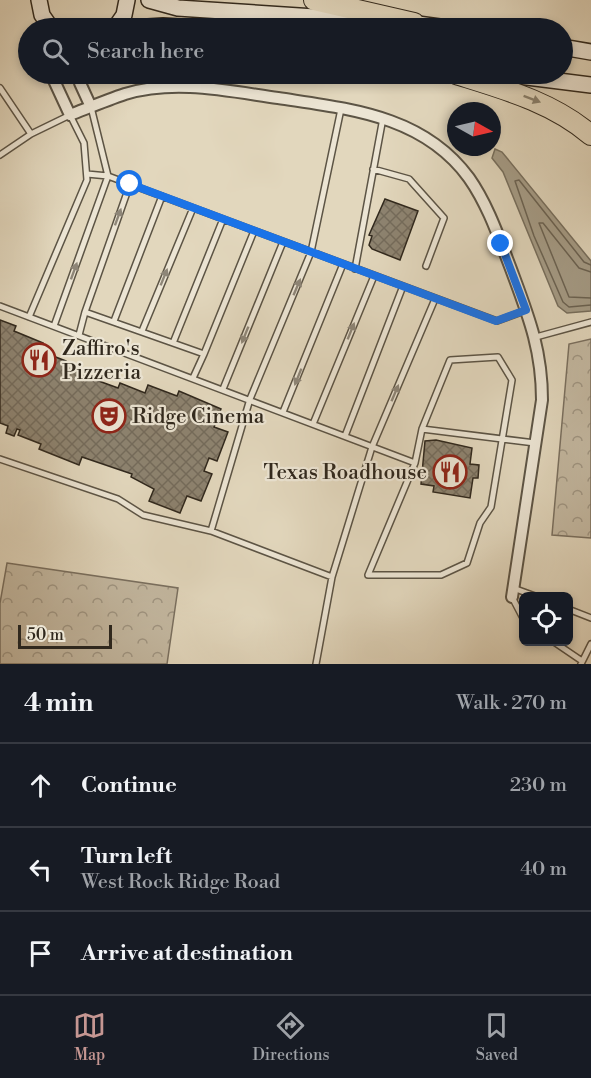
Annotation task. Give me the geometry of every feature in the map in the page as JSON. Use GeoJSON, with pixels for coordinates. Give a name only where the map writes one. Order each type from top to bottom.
{"type":"FeatureCollection","features":[{"type":"Feature","properties":{"kind":"highway"},"geometry":{"type":"LineString","coordinates":[[314,0],[392,18]]}},
{"type":"Feature","properties":{"kind":"highway"},"geometry":{"type":"LineString","coordinates":[[487,84],[537,100],[577,123],[591,135]]}},
{"type":"Feature","properties":{"kind":"main road"},"geometry":{"type":"LineString","coordinates":[[24,0],[43,16]]}},
{"type":"Feature","properties":{"kind":"main road"},"geometry":{"type":"LineString","coordinates":[[122,18],[127,0]]}},
{"type":"Feature","properties":{"kind":"main road"},"geometry":{"type":"LineString","coordinates":[[149,0],[178,8],[335,18]]}},
{"type":"Feature","properties":{"kind":"main road"},"geometry":{"type":"LineString","coordinates":[[573,49],[591,52]]}},
{"type":"Feature","properties":{"kind":"main road"},"geometry":{"type":"LineString","coordinates":[[573,83],[591,85]]}},
{"type":"Feature","properties":{"kind":"street"},"geometry":{"type":"LineString","coordinates":[[56,84],[70,115],[126,94],[175,87],[206,88],[341,108],[383,117],[419,133],[439,147],[469,178],[488,214],[526,310],[536,337],[542,367],[542,391],[512,593]]}},
{"type":"Feature","properties":{"kind":"street"},"geometry":{"type":"LineString","coordinates":[[80,84],[91,107]]}},
{"type":"Feature","properties":{"kind":"lane"},"geometry":{"type":"LineString","coordinates":[[0,88],[31,134]]}},
{"type":"Feature","properties":{"kind":"lane"},"geometry":{"type":"LineString","coordinates":[[54,326],[108,176],[91,107]]}},
{"type":"Feature","properties":{"kind":"lane"},"geometry":{"type":"LineString","coordinates":[[211,531],[250,399],[312,252],[341,108]]}},
{"type":"Feature","properties":{"kind":"lane"},"geometry":{"type":"LineString","coordinates":[[0,155],[31,134],[70,115],[84,143],[87,180],[29,317]]}},
{"type":"Feature","properties":{"kind":"lane"},"geometry":{"type":"LineString","coordinates":[[355,268],[383,117]]}},
{"type":"Feature","properties":{"kind":"lane"},"geometry":{"type":"LineString","coordinates":[[373,169],[410,179],[444,218],[426,266]]}},
{"type":"Feature","properties":{"kind":"lane"},"geometry":{"type":"LineString","coordinates":[[87,174],[108,176],[496,321],[526,310]]}},
{"type":"Feature","properties":{"kind":"lane"},"geometry":{"type":"LineString","coordinates":[[79,335],[130,184]]}},
{"type":"Feature","properties":{"kind":"lane"},"geometry":{"type":"LineString","coordinates":[[114,321],[162,196]]}},
{"type":"Feature","properties":{"kind":"lane"},"geometry":{"type":"LineString","coordinates":[[142,331],[193,208]]}},
{"type":"Feature","properties":{"kind":"lane"},"geometry":{"type":"LineString","coordinates":[[173,343],[223,219]]}},
{"type":"Feature","properties":{"kind":"lane"},"geometry":{"type":"LineString","coordinates":[[193,378],[254,231]]}},
{"type":"Feature","properties":{"kind":"lane"},"geometry":{"type":"LineString","coordinates":[[222,389],[283,242]]}},
{"type":"Feature","properties":{"kind":"lane"},"geometry":{"type":"LineString","coordinates":[[283,412],[343,264]]}},
{"type":"Feature","properties":{"kind":"lane"},"geometry":{"type":"LineString","coordinates":[[314,424],[374,276]]}},
{"type":"Feature","properties":{"kind":"lane"},"geometry":{"type":"LineString","coordinates":[[345,436],[403,286]]}},
{"type":"Feature","properties":{"kind":"lane"},"geometry":{"type":"LineString","coordinates":[[316,664],[332,577],[372,447],[435,299]]}},
{"type":"Feature","properties":{"kind":"lane"},"geometry":{"type":"LineString","coordinates":[[0,306],[415,463]]}},
{"type":"Feature","properties":{"kind":"lane"},"geometry":{"type":"LineString","coordinates":[[85,312],[204,354]]}},
{"type":"Feature","properties":{"kind":"lane"},"geometry":{"type":"LineString","coordinates":[[536,337],[591,322]]}},
{"type":"Feature","properties":{"kind":"lane"},"geometry":{"type":"LineString","coordinates":[[498,357],[512,380],[491,507],[480,523],[467,563],[441,575],[368,575],[415,463],[422,429],[450,360],[498,357]]}},
{"type":"Feature","properties":{"kind":"lane"},"geometry":{"type":"LineString","coordinates":[[422,429],[535,443]]}},
{"type":"Feature","properties":{"kind":"lane"},"geometry":{"type":"LineString","coordinates":[[0,459],[118,499],[143,515],[211,531],[332,577]]}},
{"type":"Feature","properties":{"kind":"lane"},"geometry":{"type":"LineString","coordinates":[[512,593],[519,594]]}},
{"type":"Feature","properties":{"kind":"lane"},"geometry":{"type":"LineString","coordinates":[[512,593],[519,609]]}},
{"type":"Feature","properties":{"kind":"lane"},"geometry":{"type":"LineString","coordinates":[[573,611],[591,618]]}},
{"type":"Feature","properties":{"kind":"lane"},"geometry":{"type":"LineString","coordinates":[[560,646],[582,662],[591,644]]}},
{"type":"Feature","properties":{"kind":"green space"},"geometry":{"type":"Polygon","coordinates":[[[591,339],[591,538],[552,535],[569,344],[591,339]]]}},
{"type":"Feature","properties":{"kind":"green space"},"geometry":{"type":"Polygon","coordinates":[[[7,563],[178,588],[167,664],[0,664],[0,603],[7,563]]]}},
{"type":"Feature","properties":{"kind":"water"},"geometry":{"type":"Polygon","coordinates":[[[502,152],[591,261],[591,311],[567,313],[558,306],[503,172],[493,156],[501,156],[502,152]]]}},
{"type":"Feature","properties":{"kind":"building"},"geometry":{"type":"Polygon","coordinates":[[[385,199],[418,211],[400,260],[372,249],[369,245],[372,236],[369,235],[385,199]]]}},
{"type":"Feature","properties":{"kind":"building","name":"Ridge Cinema"},"geometry":{"type":"Polygon","coordinates":[[[0,320],[16,326],[14,331],[43,343],[40,351],[66,361],[64,366],[83,374],[85,369],[99,374],[96,380],[118,388],[120,383],[145,393],[148,385],[177,396],[179,391],[221,409],[214,427],[228,432],[217,461],[209,458],[204,471],[212,474],[201,501],[187,496],[180,513],[149,501],[154,489],[131,477],[132,474],[82,457],[79,465],[39,449],[41,444],[18,435],[20,430],[17,429],[14,436],[6,433],[8,426],[0,423],[0,320]]]}},
{"type":"Feature","properties":{"kind":"building","name":"Texas Roadhouse"},"geometry":{"type":"Polygon","coordinates":[[[436,440],[472,448],[470,464],[479,465],[478,478],[473,478],[470,498],[433,492],[434,486],[421,484],[425,441],[436,440]]]}},
{"type":"Feature","properties":{"kind":"place","name":"Zaffiro's Pizzeria"},"geometry":{"type":"Point","coordinates":[39,360]}},
{"type":"Feature","properties":{"kind":"place","name":"Ridge Cinema"},"geometry":{"type":"Point","coordinates":[109,416]}},
{"type":"Feature","properties":{"kind":"place","name":"Texas Roadhouse"},"geometry":{"type":"Point","coordinates":[450,472]}},
{"type":"Feature","properties":{"kind":"route"},"geometry":{"type":"LineString","coordinates":[[130,184],[496,321],[526,310],[501,244]]}}]}
